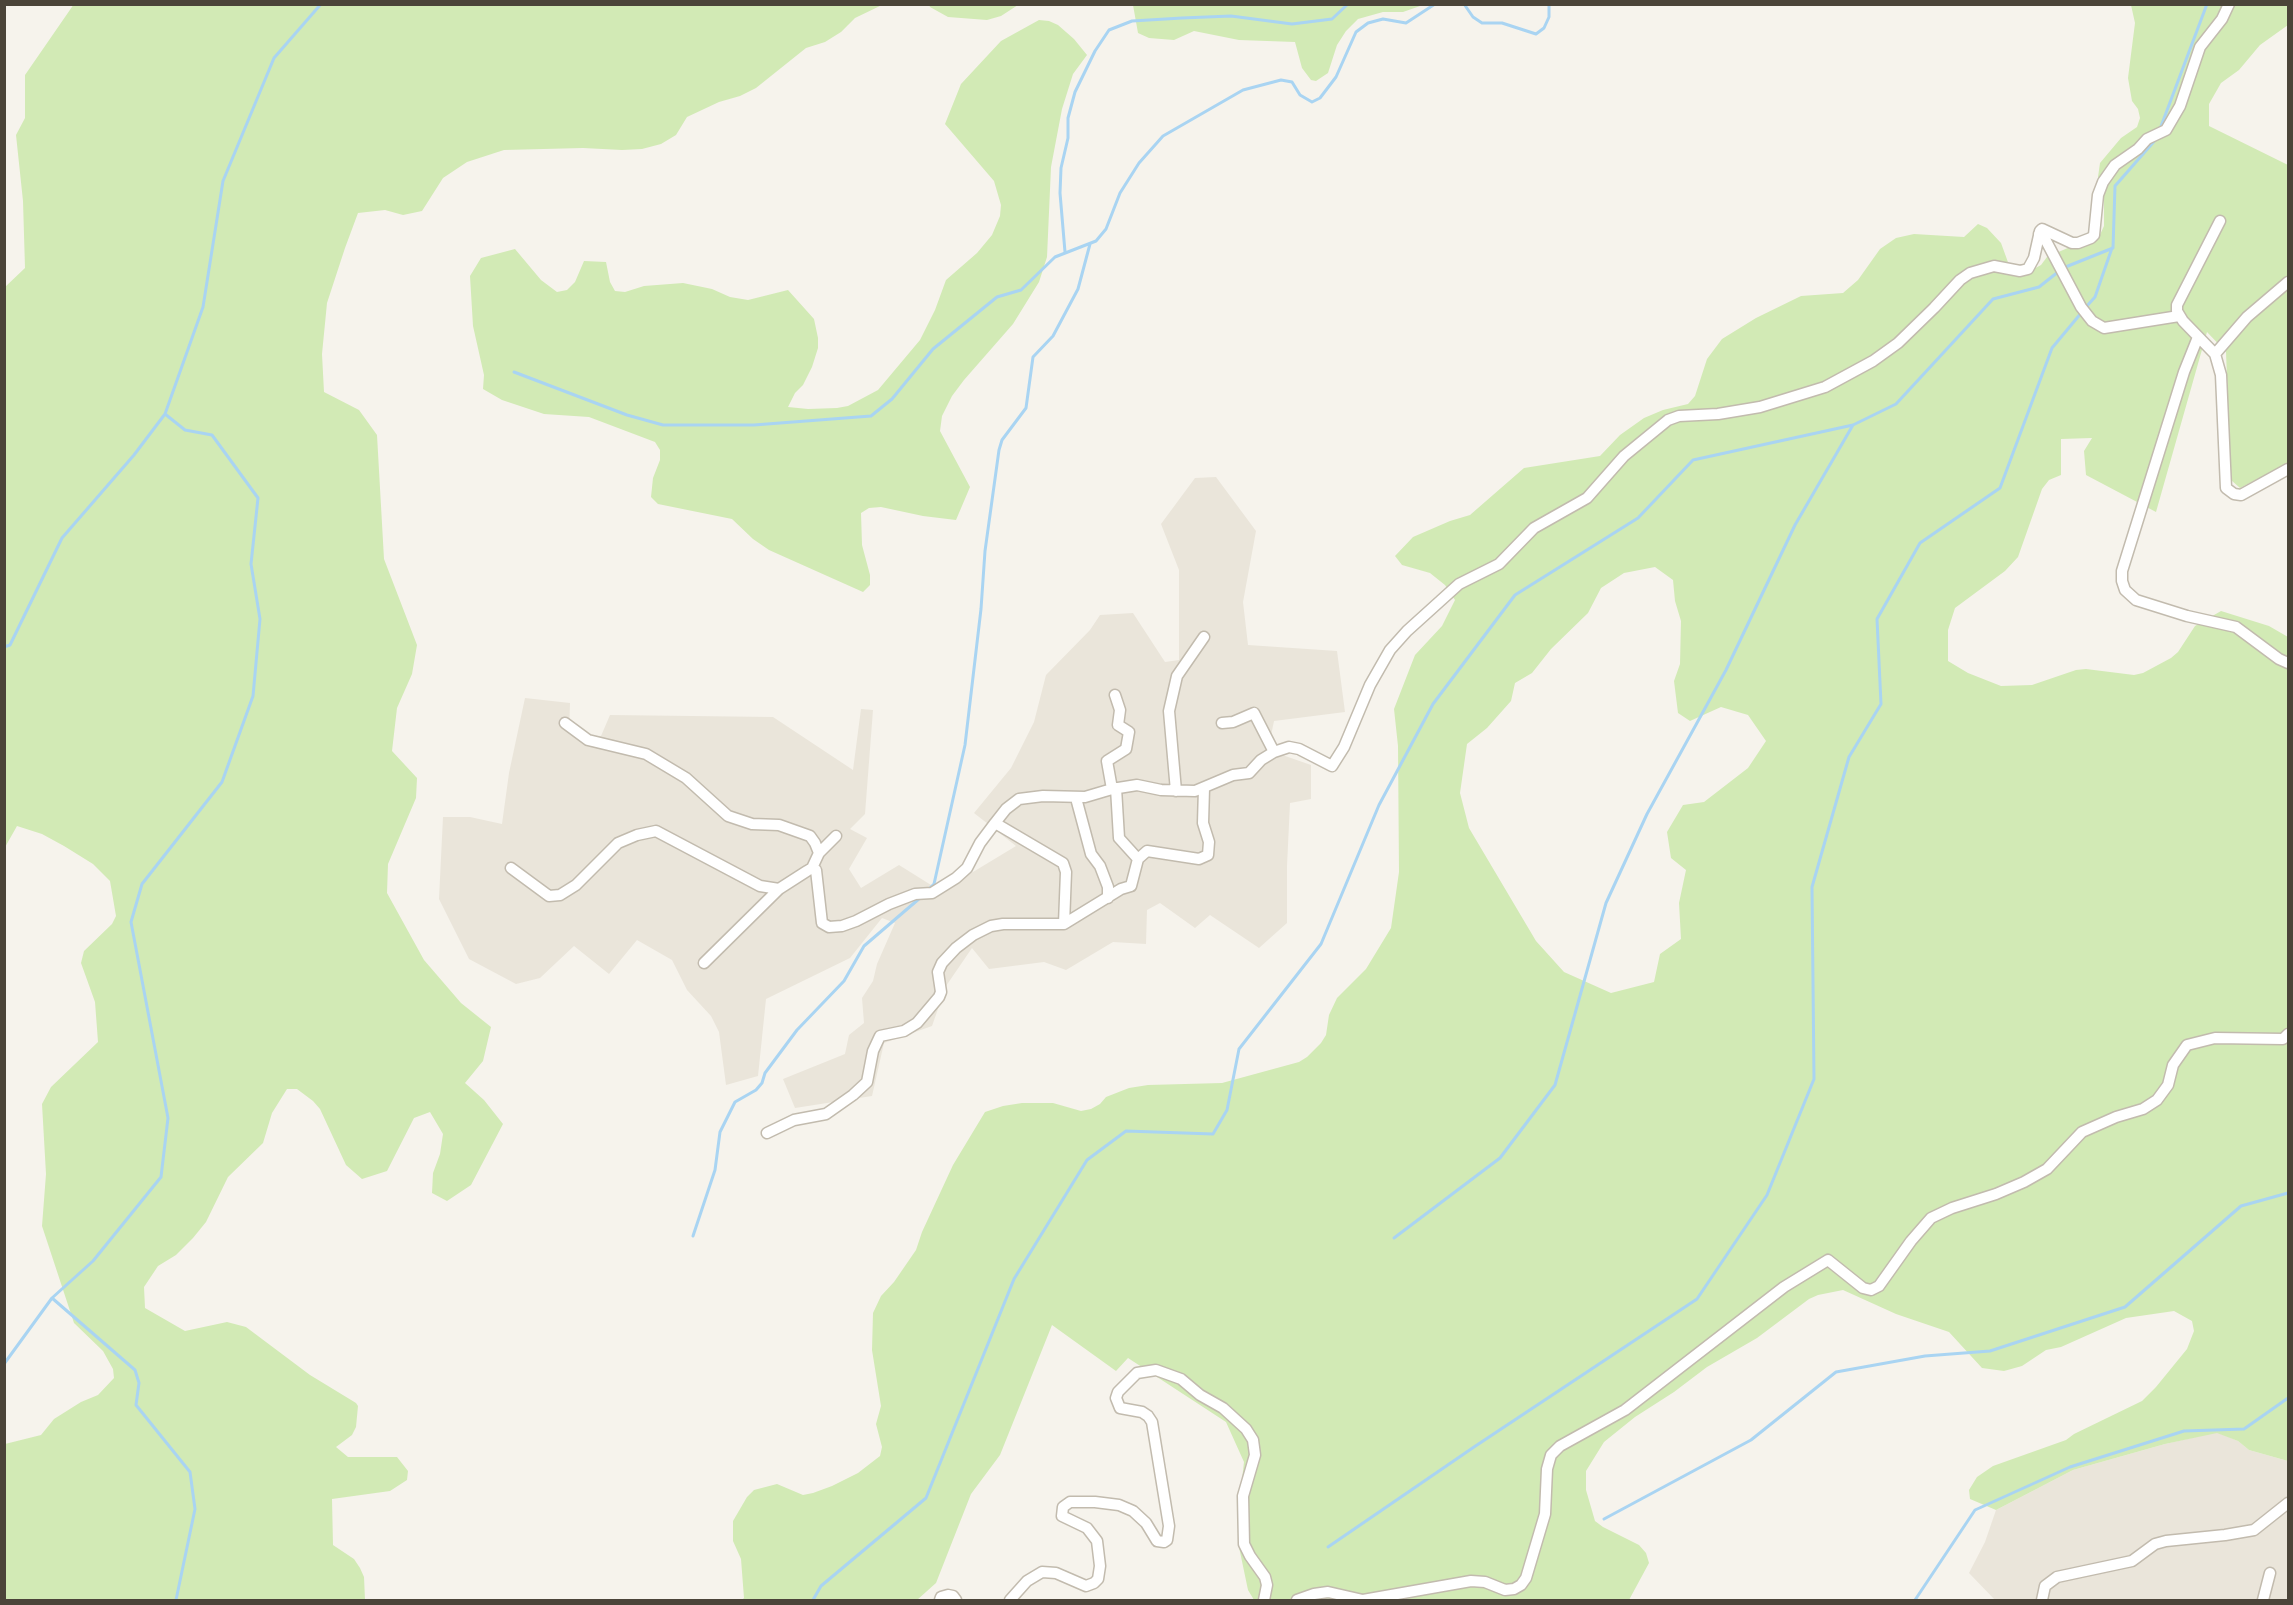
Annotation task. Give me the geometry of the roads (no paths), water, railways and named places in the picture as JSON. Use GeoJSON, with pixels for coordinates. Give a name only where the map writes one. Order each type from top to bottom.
{"type":"FeatureCollection","features":[{"type":"Feature","properties":{"kind":"street"},"geometry":{"type":"LineString","coordinates":[[812,868],[818,875],[822,923],[829,927],[856,921],[868,913],[915,894],[932,893],[956,878],[967,868],[980,843],[995,822],[1020,799],[1043,796],[1076,798],[1114,788],[1137,785],[1176,791],[1204,789],[1233,775],[1249,773],[1261,760],[1284,748],[1295,747],[1325,764],[1334,764],[1344,747],[1370,685],[1390,650],[1407,631],[1459,584],[1499,564],[1534,528],[1587,498],[1624,456],[1668,420],[1679,416],[1718,414],[1760,407],[1825,387],[1873,361],[1898,343],[1960,280],[1970,273],[1994,267],[2020,271],[2028,269],[2034,258],[2041,230],[2045,229],[2074,243],[2091,238],[2094,235],[2098,195],[2103,182],[2115,165],[2147,140],[2166,130],[2180,106],[2200,48],[2222,19],[2229,4]]}},
{"type":"Feature","properties":{"kind":"street"},"geometry":{"type":"LineString","coordinates":[[2220,221],[2177,305],[2179,316],[2215,354],[2221,375],[2226,488],[2234,494],[2241,495],[2289,469]]}},
{"type":"Feature","properties":{"kind":"street"},"geometry":{"type":"LineString","coordinates":[[2039,234],[2045,239],[2081,307],[2092,321],[2104,328],[2179,316]]}},
{"type":"Feature","properties":{"kind":"street"},"geometry":{"type":"LineString","coordinates":[[2215,354],[2247,317],[2289,282]]}},
{"type":"Feature","properties":{"kind":"street"},"geometry":{"type":"LineString","coordinates":[[2198,337],[2184,372],[2122,571],[2122,581],[2125,590],[2136,600],[2187,616],[2236,627],[2279,659],[2289,663]]}},
{"type":"Feature","properties":{"kind":"street"},"geometry":{"type":"LineString","coordinates":[[1176,791],[1169,711],[1177,676],[1204,637]]}},
{"type":"Feature","properties":{"kind":"street"},"geometry":{"type":"LineString","coordinates":[[1115,695],[1120,710],[1118,725],[1129,732],[1126,749],[1107,761],[1114,788],[1119,838],[1138,859]]}},
{"type":"Feature","properties":{"kind":"street"},"geometry":{"type":"LineString","coordinates":[[1222,723],[1233,722],[1254,713],[1274,752]]}},
{"type":"Feature","properties":{"kind":"street"},"geometry":{"type":"LineString","coordinates":[[565,723],[588,740],[646,754],[686,778],[728,816],[752,824],[779,825],[810,836],[816,843],[819,853]]}},
{"type":"Feature","properties":{"kind":"street"},"geometry":{"type":"LineString","coordinates":[[767,1133],[794,1120],[826,1114],[867,1082],[873,1051],[880,1036],[904,1031],[917,1023],[939,998],[941,992],[938,972],[942,963],[956,948],[973,936],[991,926],[1003,924],[1064,924],[1131,886],[1138,859],[1147,851],[1199,859],[1208,855],[1209,842],[1203,823],[1204,789]]}},
{"type":"Feature","properties":{"kind":"street"},"geometry":{"type":"LineString","coordinates":[[1076,798],[1091,854],[1100,866],[1108,887],[1108,898]]}},
{"type":"Feature","properties":{"kind":"street"},"geometry":{"type":"LineString","coordinates":[[995,822],[1063,863],[1066,872],[1064,924]]}},
{"type":"Feature","properties":{"kind":"street"},"geometry":{"type":"LineString","coordinates":[[511,868],[549,896],[560,895],[576,885],[618,843],[637,835],[656,831],[760,886],[779,889]]}},
{"type":"Feature","properties":{"kind":"street"},"geometry":{"type":"LineString","coordinates":[[704,963],[779,889],[812,868],[819,853],[836,836]]}},
{"type":"Feature","properties":{"kind":"street"},"geometry":{"type":"LineString","coordinates":[[1297,1600],[1328,1592],[1363,1600],[1471,1581],[1485,1582],[1505,1590],[1514,1589],[1526,1578],[1545,1514],[1547,1469],[1551,1455],[1560,1446],[1625,1410],[1784,1287],[1828,1260],[1863,1288],[1871,1290],[1879,1286],[1911,1240],[1931,1218],[2024,1182],[2046,1169],[2082,1132],[2116,1117],[2143,1109],[2157,1100],[2168,1084],[2172,1065],[2187,1045],[2215,1038],[2283,1039],[2289,1034]]}},
{"type":"Feature","properties":{"kind":"street"},"geometry":{"type":"LineString","coordinates":[[1010,1600],[1027,1581],[1042,1572],[1064,1575],[1086,1586],[1098,1580],[1100,1566],[1097,1541],[1087,1528],[1062,1516],[1063,1507],[1070,1502],[1119,1505],[1133,1511],[1146,1523],[1157,1541],[1167,1540],[1168,1526],[1152,1422],[1142,1412],[1120,1408],[1116,1398],[1118,1392],[1137,1374],[1156,1370],[1181,1379],[1200,1395],[1223,1408],[1246,1428],[1253,1440],[1255,1455],[1243,1496],[1244,1544],[1265,1577],[1267,1585],[1264,1600]]}},
{"type":"Feature","properties":{"kind":"street"},"geometry":{"type":"LineString","coordinates":[[2042,1600],[2045,1586],[2057,1577],[2133,1561],[2155,1544],[2166,1541],[2254,1530],[2289,1503]]}},
{"type":"Feature","properties":{"kind":"street"},"geometry":{"type":"LineString","coordinates":[[2263,1600],[2270,1573]]}},
{"type":"Feature","properties":{"kind":"street"},"geometry":{"type":"LineString","coordinates":[[940,1600],[941,1597],[948,1595],[953,1596],[956,1600]]}},
{"type":"Feature","properties":{"kind":"waterway"},"geometry":{"type":"LineString","coordinates":[[4,647],[10,645],[62,538],[134,455],[165,414],[203,307],[223,181],[274,58],[321,4]]}},
{"type":"Feature","properties":{"kind":"waterway"},"geometry":{"type":"LineString","coordinates":[[1065,252],[1060,193],[1061,168],[1068,138],[1068,118],[1075,92],[1095,51],[1109,30],[1132,21],[1231,16],[1292,24],[1332,19],[1348,4]]}},
{"type":"Feature","properties":{"kind":"waterway"},"geometry":{"type":"LineString","coordinates":[[514,372],[627,415],[663,425],[754,425],[871,416],[892,399],[933,349],[997,297],[1021,290],[1055,257],[1096,241],[1106,229],[1120,193],[1139,163],[1163,136],[1243,90],[1281,80],[1292,82],[1300,95],[1312,102],[1320,98],[1336,77],[1356,32],[1368,23],[1383,19],[1406,23],[1435,4]]}},
{"type":"Feature","properties":{"kind":"waterway"},"geometry":{"type":"LineString","coordinates":[[1464,4],[1473,17],[1482,23],[1502,23],[1536,34],[1544,28],[1549,17],[1549,4]]}},
{"type":"Feature","properties":{"kind":"waterway"},"geometry":{"type":"LineString","coordinates":[[2160,129],[2207,4]]}},
{"type":"Feature","properties":{"kind":"waterway"},"geometry":{"type":"LineString","coordinates":[[2063,268],[2113,248],[2115,186],[2157,138]]}},
{"type":"Feature","properties":{"kind":"waterway"},"geometry":{"type":"LineString","coordinates":[[929,889],[934,884],[965,745],[981,609],[985,551],[999,450],[1002,440],[1026,408],[1033,357],[1053,336],[1078,289],[1090,244]]}},
{"type":"Feature","properties":{"kind":"waterway"},"geometry":{"type":"LineString","coordinates":[[2086,307],[2095,297],[2112,248]]}},
{"type":"Feature","properties":{"kind":"waterway"},"geometry":{"type":"LineString","coordinates":[[813,1600],[821,1586],[926,1498],[1014,1279],[1087,1160],[1126,1131],[1213,1134],[1227,1110],[1239,1049],[1321,944],[1379,805],[1433,704],[1515,595],[1638,518],[1693,460],[1853,425],[1896,404],[1993,299],[2039,287],[2058,272]]}},
{"type":"Feature","properties":{"kind":"waterway"},"geometry":{"type":"LineString","coordinates":[[1328,1547],[1697,1299],[1767,1195],[1814,1079],[1812,887],[1849,757],[1881,704],[1877,619],[1920,543],[2000,488],[2052,348],[2082,312]]}},
{"type":"Feature","properties":{"kind":"waterway"},"geometry":{"type":"LineString","coordinates":[[4,1364],[52,1298],[93,1261],[161,1177],[168,1118],[131,922],[142,884],[222,782],[253,696],[260,619],[251,564],[258,498],[212,435],[185,430],[165,414]]}},
{"type":"Feature","properties":{"kind":"waterway"},"geometry":{"type":"LineString","coordinates":[[1394,1238],[1500,1158],[1555,1085],[1606,903],[1647,814],[1726,670],[1795,525],[1853,425]]}},
{"type":"Feature","properties":{"kind":"waterway"},"geometry":{"type":"LineString","coordinates":[[693,1236],[715,1170],[720,1132],[735,1102],[756,1090],[762,1083],[765,1073],[797,1030],[844,981],[864,946],[920,898]]}},
{"type":"Feature","properties":{"kind":"waterway"},"geometry":{"type":"LineString","coordinates":[[1604,1519],[1751,1440],[1836,1372],[1925,1356],[1990,1351],[2125,1307],[2241,1206],[2288,1193]]}},
{"type":"Feature","properties":{"kind":"waterway"},"geometry":{"type":"LineString","coordinates":[[52,1298],[135,1370],[139,1383],[136,1405],[190,1472],[195,1509],[176,1600]]}},
{"type":"Feature","properties":{"kind":"waterway"},"geometry":{"type":"LineString","coordinates":[[1915,1600],[1975,1510],[2070,1467],[2184,1431],[2244,1429],[2288,1398]]}}]}
